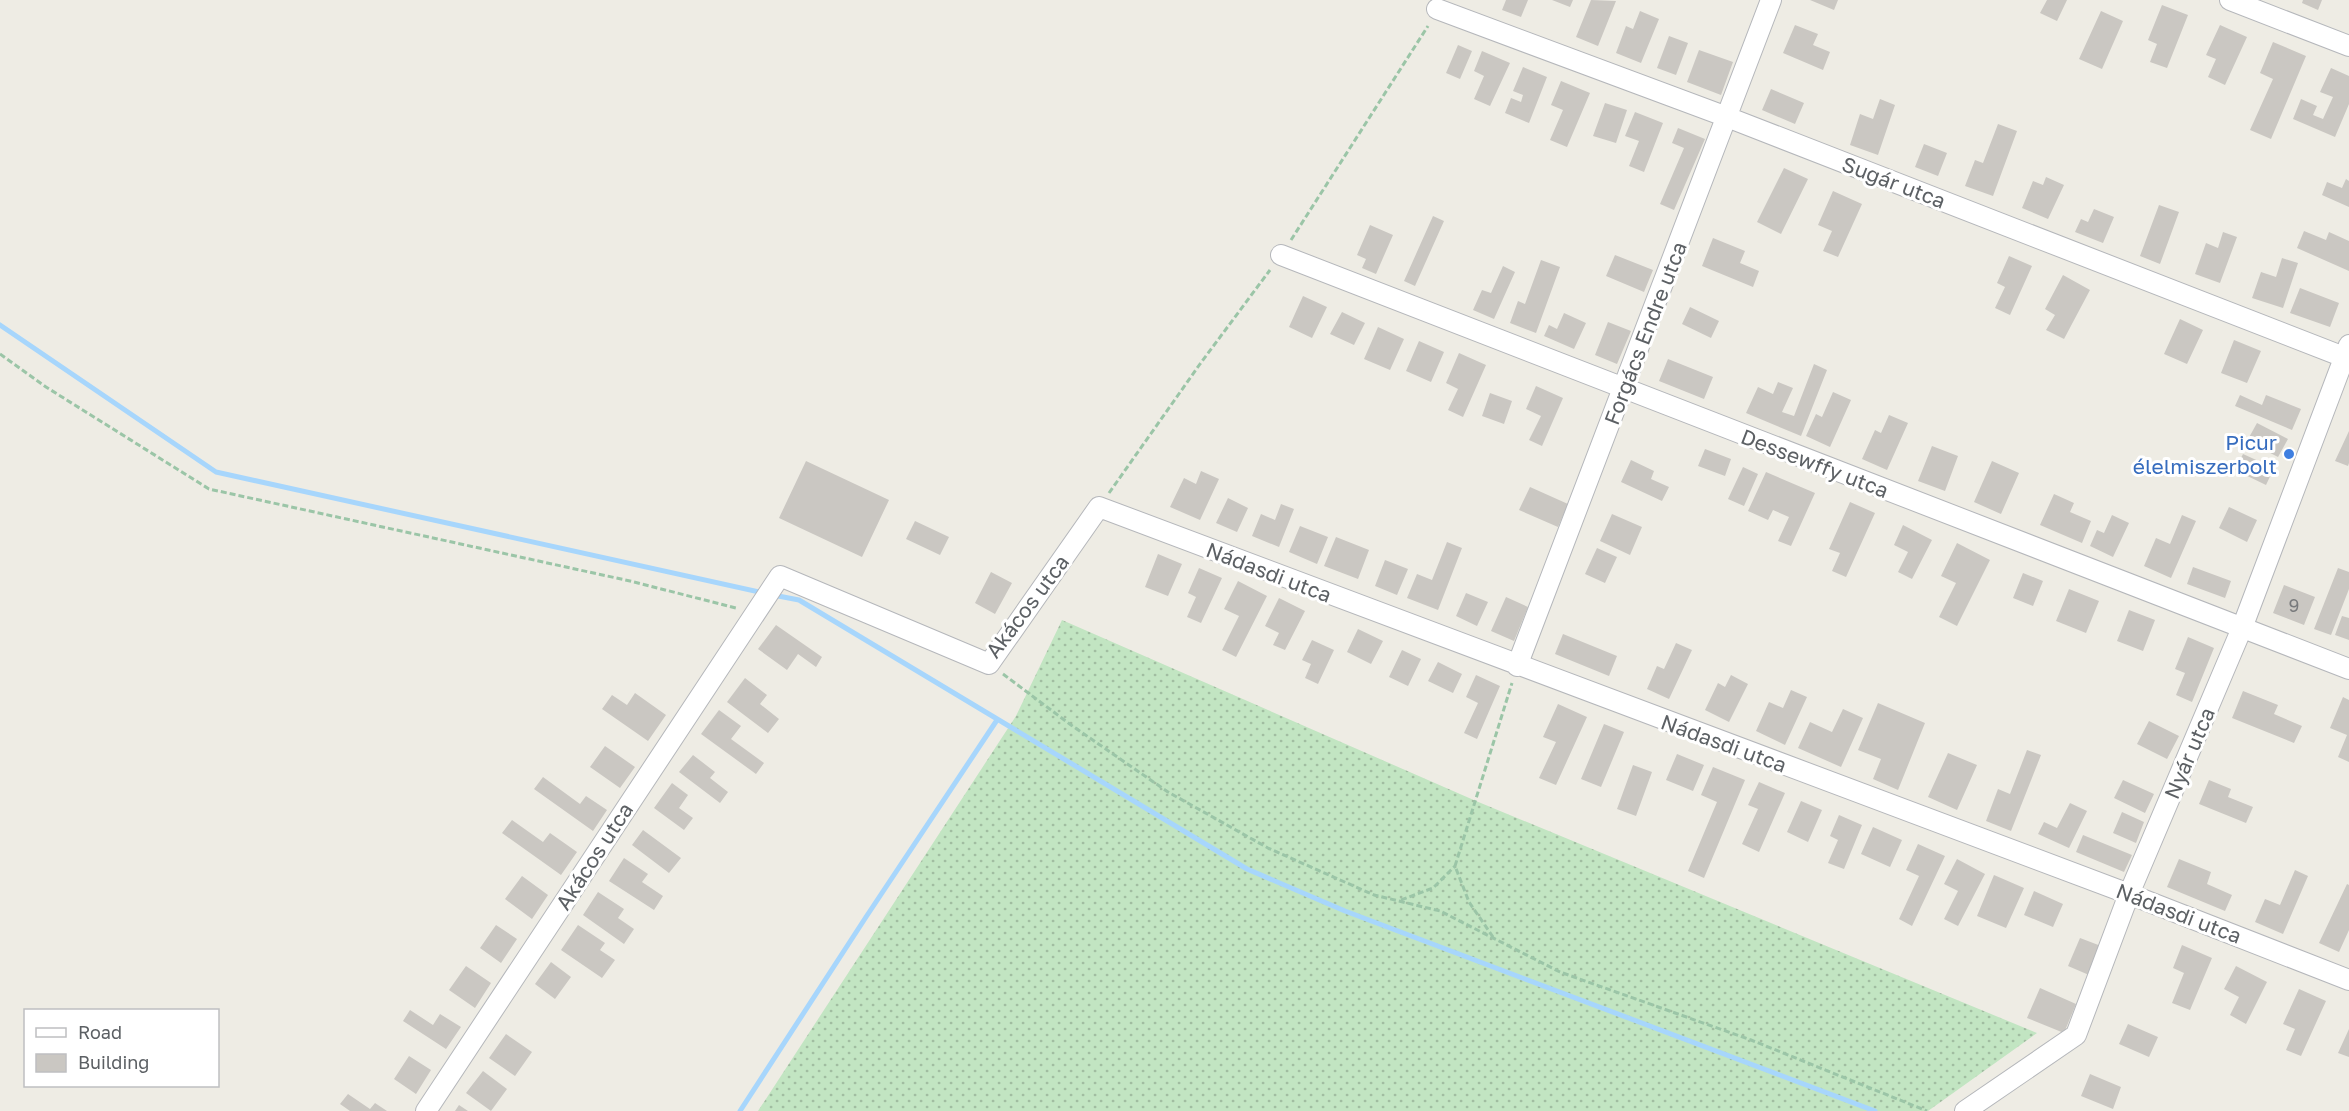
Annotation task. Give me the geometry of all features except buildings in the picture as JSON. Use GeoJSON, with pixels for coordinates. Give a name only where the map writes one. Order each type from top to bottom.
{"type":"FeatureCollection","features":[{"type":"Feature","properties":{"kind":"street","name":"Forgács Endre utca"},"geometry":{"type":"LineString","coordinates":[[1518,666],[1771,0]]}},
{"type":"Feature","properties":{"kind":"street"},"geometry":{"type":"LineString","coordinates":[[2230,0],[2349,46]]}},
{"type":"Feature","properties":{"kind":"street","name":"Sugár utca"},"geometry":{"type":"LineString","coordinates":[[1437,9],[2347,353]]}},
{"type":"Feature","properties":{"kind":"street","name":"Dessewffy utca"},"geometry":{"type":"LineString","coordinates":[[1281,255],[2349,669]]}},
{"type":"Feature","properties":{"kind":"street","name":"Nyár utca"},"geometry":{"type":"LineString","coordinates":[[1965,1111],[2076,1035],[2129,894],[2242,628],[2347,353]]}},
{"type":"Feature","properties":{"kind":"street","name":"Akácos utca"},"geometry":{"type":"LineString","coordinates":[[426,1111],[780,576],[989,664],[1099,507]]}},
{"type":"Feature","properties":{"kind":"street","name":"Nádasdi utca"},"geometry":{"type":"LineString","coordinates":[[1099,507],[2129,894],[2349,980]]}},
{"type":"Feature","properties":{"kind":"path"},"geometry":{"type":"LineString","coordinates":[[0,354],[46,387],[209,489],[759,607]]}},
{"type":"Feature","properties":{"kind":"path"},"geometry":{"type":"LineString","coordinates":[[989,664],[1071,725],[1168,792],[1268,848],[1374,895],[1440,911],[1560,972],[1751,1040],[1927,1111]]}},
{"type":"Feature","properties":{"kind":"path"},"geometry":{"type":"LineString","coordinates":[[1400,901],[1433,888],[1455,866],[1518,666]]}},
{"type":"Feature","properties":{"kind":"path"},"geometry":{"type":"LineString","coordinates":[[1455,866],[1469,902],[1494,938]]}},
{"type":"Feature","properties":{"kind":"green space"},"geometry":{"type":"Polygon","coordinates":[[[1062,620],[1476,801],[2037,1033],[1928,1111],[758,1111],[1016,716],[1062,620]]]}},
{"type":"Feature","properties":{"kind":"waterway"},"geometry":{"type":"LineString","coordinates":[[0,325],[216,472],[764,593]]}},
{"type":"Feature","properties":{"kind":"waterway"},"geometry":{"type":"LineString","coordinates":[[773,595],[799,600],[1247,869],[1345,911],[1875,1111]]}},
{"type":"Feature","properties":{"kind":"waterway"},"geometry":{"type":"LineString","coordinates":[[740,1111],[997,720]]}},
{"type":"Feature","properties":{"kind":"place","name":"Picur élelmiszerbolt"},"geometry":{"type":"Point","coordinates":[2289,454]}}]}
